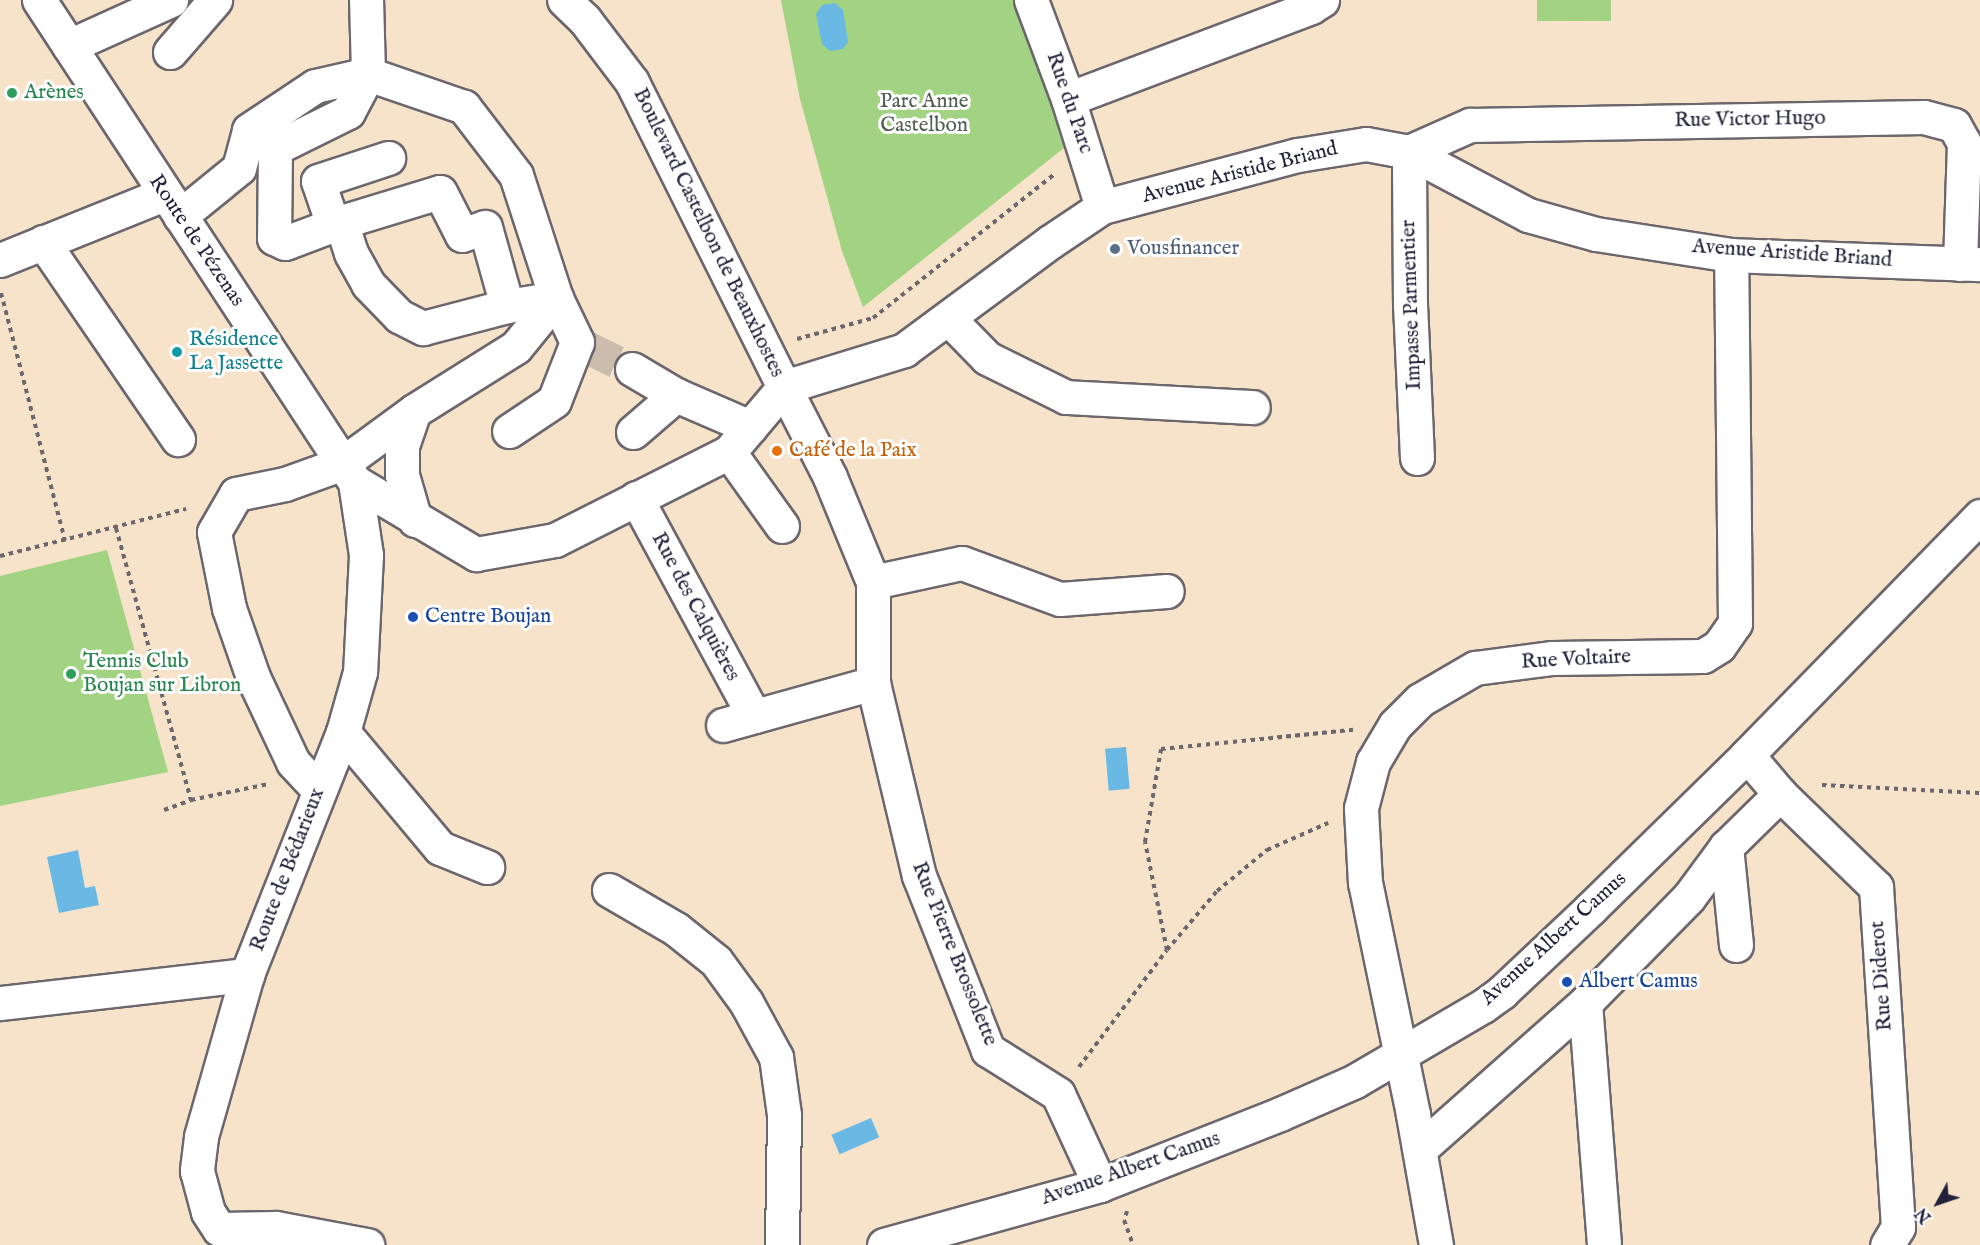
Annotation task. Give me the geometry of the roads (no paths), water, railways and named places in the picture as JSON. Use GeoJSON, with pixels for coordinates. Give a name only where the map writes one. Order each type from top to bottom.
{"type":"FeatureCollection","features":[{"type":"Feature","properties":{"kind":"street","name":"Route de Pézenas"},"geometry":{"type":"LineString","coordinates":[[39,0],[349,472]]}},
{"type":"Feature","properties":{"kind":"street"},"geometry":{"type":"LineString","coordinates":[[69,46],[171,0]]}},
{"type":"Feature","properties":{"kind":"street"},"geometry":{"type":"LineString","coordinates":[[170,52],[215,0]]}},
{"type":"Feature","properties":{"kind":"street"},"geometry":{"type":"LineString","coordinates":[[366,0],[368,74],[348,112],[275,148],[274,238],[285,243],[440,192],[462,235],[485,227],[507,306]]}},
{"type":"Feature","properties":{"kind":"street","name":"Boulevard Castelbon de Beauxhostes"},"geometry":{"type":"LineString","coordinates":[[349,472],[415,520],[476,554],[555,540],[729,452],[784,387],[632,82],[585,20],[564,0]]}},
{"type":"Feature","properties":{"kind":"street","name":"Rue du Parc"},"geometry":{"type":"LineString","coordinates":[[1031,0],[1086,150],[1102,207]]}},
{"type":"Feature","properties":{"kind":"street"},"geometry":{"type":"LineString","coordinates":[[1068,99],[1311,7],[1322,0]]}},
{"type":"Feature","properties":{"kind":"street"},"geometry":{"type":"LineString","coordinates":[[0,260],[43,243],[172,205],[239,168],[249,130],[315,86],[368,74],[464,107],[516,175],[556,298],[582,344],[554,401],[509,431]]}},
{"type":"Feature","properties":{"kind":"street","name":"Rue Victor Hugo"},"geometry":{"type":"LineString","coordinates":[[1409,152],[1470,125],[1924,117],[1954,125],[1964,143],[1970,264]]}},
{"type":"Feature","properties":{"kind":"street","name":"Avenue Aristide Briand"},"geometry":{"type":"LineString","coordinates":[[784,387],[904,350],[1050,242],[1102,207],[1298,155],[1366,144],[1409,152],[1528,215],[1596,234],[1731,255],[1970,264]]}},
{"type":"Feature","properties":{"kind":"street","name":"Impasse Parmentier"},"geometry":{"type":"LineString","coordinates":[[1409,152],[1410,305],[1417,459]]}},
{"type":"Feature","properties":{"kind":"street"},"geometry":{"type":"LineString","coordinates":[[388,158],[318,181],[368,284],[399,316],[423,328],[507,306],[556,298]]}},
{"type":"Feature","properties":{"kind":"street"},"geometry":{"type":"LineString","coordinates":[[43,243],[178,439]]}},
{"type":"Feature","properties":{"kind":"street","name":"Rue Voltaire"},"geometry":{"type":"LineString","coordinates":[[1436,1245],[1402,1055],[1365,884],[1361,808],[1373,762],[1395,725],[1420,700],[1475,668],[1552,658],[1703,656],[1719,646],[1735,623],[1731,255]]}},
{"type":"Feature","properties":{"kind":"street"},"geometry":{"type":"LineString","coordinates":[[319,790],[293,762],[253,677],[229,608],[213,532],[236,494],[349,472],[414,411],[516,347],[556,298]]}},
{"type":"Feature","properties":{"kind":"street"},"geometry":{"type":"LineString","coordinates":[[948,318],[987,358],[1066,397],[1253,407]]}},
{"type":"Feature","properties":{"kind":"street"},"geometry":{"type":"LineString","coordinates":[[632,369],[676,395],[750,427]]}},
{"type":"Feature","properties":{"kind":"street","name":"Rue Pierre Brossolette"},"geometry":{"type":"LineString","coordinates":[[784,387],[830,477],[873,582],[873,683],[919,876],[988,1050],[1058,1094],[1100,1185]]}},
{"type":"Feature","properties":{"kind":"street"},"geometry":{"type":"LineString","coordinates":[[633,432],[676,395]]}},
{"type":"Feature","properties":{"kind":"street"},"geometry":{"type":"LineString","coordinates":[[414,411],[402,445],[402,475],[415,520]]}},
{"type":"Feature","properties":{"kind":"street"},"geometry":{"type":"LineString","coordinates":[[729,452],[782,526]]}},
{"type":"Feature","properties":{"kind":"street","name":"Route de Bédarieux"},"geometry":{"type":"LineString","coordinates":[[209,1237],[208,1212],[197,1171],[201,1137],[247,975],[343,732],[360,672],[366,555],[349,472]]}},
{"type":"Feature","properties":{"kind":"street","name":"Rue des Calquières"},"geometry":{"type":"LineString","coordinates":[[636,498],[739,720],[873,683]]}},
{"type":"Feature","properties":{"kind":"street","name":"Avenue Albert Camus"},"geometry":{"type":"LineString","coordinates":[[884,1245],[1100,1185],[1280,1114],[1355,1081],[1402,1055],[1502,992],[1747,755],[1980,516]]}},
{"type":"Feature","properties":{"kind":"street"},"geometry":{"type":"LineString","coordinates":[[873,582],[962,563],[1060,599],[1167,591]]}},
{"type":"Feature","properties":{"kind":"street"},"geometry":{"type":"LineString","coordinates":[[343,732],[440,848],[487,867]]}},
{"type":"Feature","properties":{"kind":"street","name":"Rue Diderot"},"geometry":{"type":"LineString","coordinates":[[1747,755],[1774,788],[1876,887],[1898,1227],[1887,1245]]}},
{"type":"Feature","properties":{"kind":"street"},"geometry":{"type":"LineString","coordinates":[[1420,1149],[1586,1003],[1689,897],[1774,788]]}},
{"type":"Feature","properties":{"kind":"street"},"geometry":{"type":"LineString","coordinates":[[1726,847],[1736,945]]}},
{"type":"Feature","properties":{"kind":"street"},"geometry":{"type":"LineString","coordinates":[[609,890],[676,929],[716,961],[746,1002],[776,1057],[784,1115],[782,1245]]}},
{"type":"Feature","properties":{"kind":"street"},"geometry":{"type":"LineString","coordinates":[[0,1003],[247,975]]}},
{"type":"Feature","properties":{"kind":"street"},"geometry":{"type":"LineString","coordinates":[[1586,1003],[1604,1245]]}},
{"type":"Feature","properties":{"kind":"street"},"geometry":{"type":"LineString","coordinates":[[209,1237],[276,1228],[367,1245]]}},
{"type":"Feature","properties":{"kind":"water"},"geometry":{"type":"Polygon","coordinates":[[[835,3],[843,10],[848,42],[843,49],[830,51],[822,44],[816,14],[822,5],[835,3]]]}},
{"type":"Feature","properties":{"kind":"water"},"geometry":{"type":"Polygon","coordinates":[[[1126,747],[1130,789],[1109,791],[1105,749],[1126,747]]]}},
{"type":"Feature","properties":{"kind":"water"},"geometry":{"type":"Polygon","coordinates":[[[78,850],[85,888],[95,886],[99,905],[59,913],[47,857],[78,850]]]}},
{"type":"Feature","properties":{"kind":"water"},"geometry":{"type":"Polygon","coordinates":[[[871,1118],[879,1137],[840,1154],[831,1135],[871,1118]]]}},
{"type":"Feature","properties":{"kind":"tunnel"},"geometry":{"type":"LineString","coordinates":[[587,347],[632,369]]}},
{"type":"Feature","properties":{"kind":"place","name":"Arènes"},"geometry":{"type":"Point","coordinates":[12,93]}},
{"type":"Feature","properties":{"kind":"place","name":"Vousfinancer"},"geometry":{"type":"Point","coordinates":[1115,249]}},
{"type":"Feature","properties":{"kind":"place","name":"Résidence La Jassette"},"geometry":{"type":"Point","coordinates":[177,352]}},
{"type":"Feature","properties":{"kind":"place","name":"Café de la Paix"},"geometry":{"type":"Point","coordinates":[777,451]}},
{"type":"Feature","properties":{"kind":"place","name":"Centre Boujan"},"geometry":{"type":"Point","coordinates":[413,617]}},
{"type":"Feature","properties":{"kind":"place","name":"Tennis Club Boujan sur Libron"},"geometry":{"type":"Point","coordinates":[71,674]}},
{"type":"Feature","properties":{"kind":"place","name":"Albert Camus"},"geometry":{"type":"Point","coordinates":[1567,982]}},
{"type":"Feature","properties":{"kind":"park label","name":"Parc Anne Castelbon"},"geometry":{"type":"Point","coordinates":[924,114]}}]}
